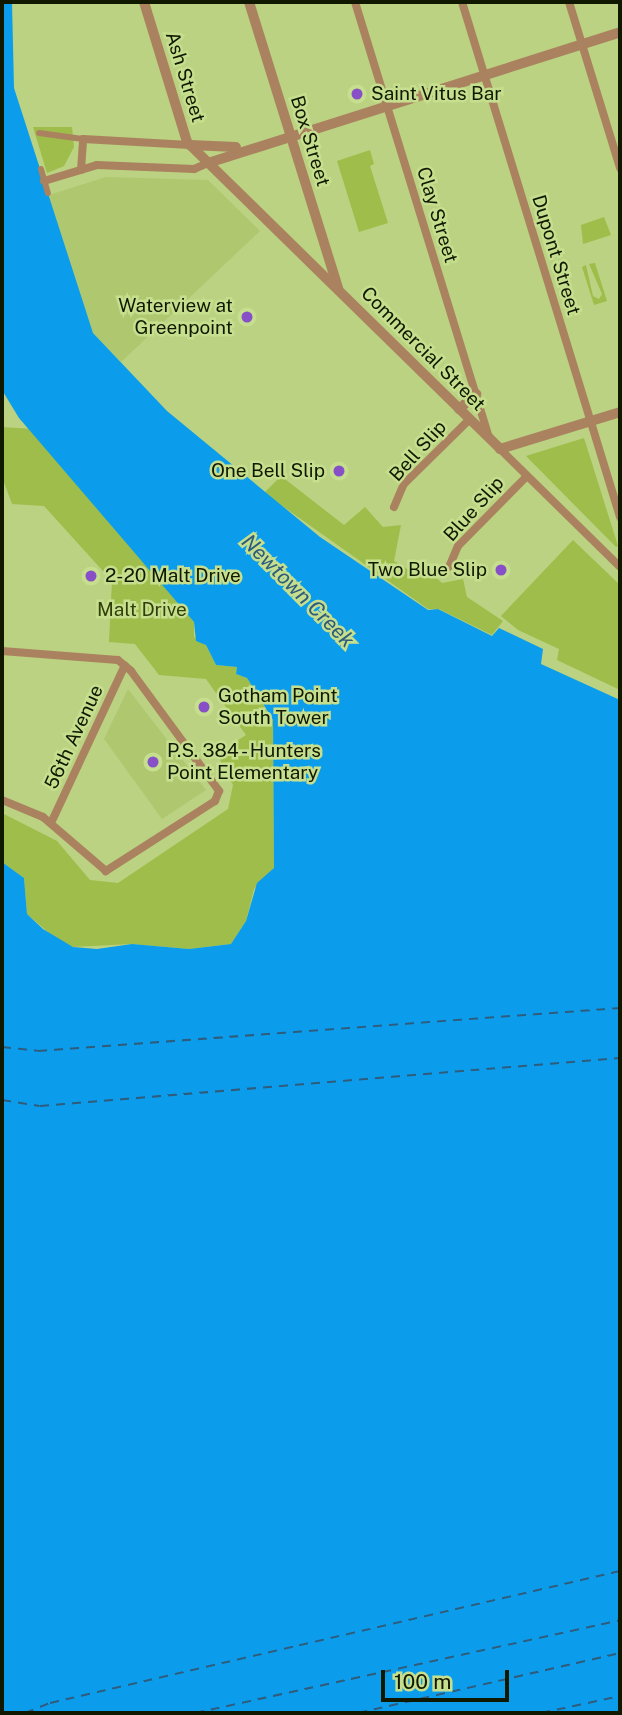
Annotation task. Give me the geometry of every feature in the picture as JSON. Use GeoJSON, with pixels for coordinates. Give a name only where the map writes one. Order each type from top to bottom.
{"type":"FeatureCollection","features":[{"type":"Feature","properties":{"kind":"street","name":"Ash Street"},"geometry":{"type":"LineString","coordinates":[[144,2],[190,145],[205,160]]}},
{"type":"Feature","properties":{"kind":"street","name":"Box Street"},"geometry":{"type":"LineString","coordinates":[[249,2],[339,290]]}},
{"type":"Feature","properties":{"kind":"street","name":"Clay Street"},"geometry":{"type":"LineString","coordinates":[[355,2],[489,438]]}},
{"type":"Feature","properties":{"kind":"street","name":"Dupont Street"},"geometry":{"type":"LineString","coordinates":[[462,2],[620,517]]}},
{"type":"Feature","properties":{"kind":"street"},"geometry":{"type":"LineString","coordinates":[[569,2],[620,168]]}},
{"type":"Feature","properties":{"kind":"street"},"geometry":{"type":"LineString","coordinates":[[44,181],[100,164],[194,169],[205,160],[245,147],[620,32]]}},
{"type":"Feature","properties":{"kind":"street"},"geometry":{"type":"LineString","coordinates":[[39,133],[83,139],[245,147]]}},
{"type":"Feature","properties":{"kind":"street"},"geometry":{"type":"LineString","coordinates":[[81,170],[83,139]]}},
{"type":"Feature","properties":{"kind":"street","name":"Commercial Street"},"geometry":{"type":"LineString","coordinates":[[205,160],[619,565]]}},
{"type":"Feature","properties":{"kind":"street"},"geometry":{"type":"LineString","coordinates":[[41,169],[48,192]]}},
{"type":"Feature","properties":{"kind":"street"},"geometry":{"type":"LineString","coordinates":[[302,253],[314,252],[323,241]]}},
{"type":"Feature","properties":{"kind":"street"},"geometry":{"type":"LineString","coordinates":[[459,409],[476,394]]}},
{"type":"Feature","properties":{"kind":"street"},"geometry":{"type":"LineString","coordinates":[[500,449],[620,412]]}},
{"type":"Feature","properties":{"kind":"street","name":"Bell Slip"},"geometry":{"type":"LineString","coordinates":[[394,507],[404,484],[470,419]]}},
{"type":"Feature","properties":{"kind":"street","name":"Blue Slip"},"geometry":{"type":"LineString","coordinates":[[449,567],[458,545],[527,476]]}},
{"type":"Feature","properties":{"kind":"street"},"geometry":{"type":"LineString","coordinates":[[2,652],[116,660],[125,665],[214,781],[219,795],[106,871],[51,823],[2,800]]}},
{"type":"Feature","properties":{"kind":"street","name":"56th Avenue"},"geometry":{"type":"LineString","coordinates":[[51,823],[125,665]]}},
{"type":"Feature","properties":{"kind":"shaded area"},"geometry":{"type":"Polygon","coordinates":[[[106,177],[208,180],[260,231],[121,362],[93,333],[46,196],[106,177]]]}},
{"type":"Feature","properties":{"kind":"shaded area","name":"P.S. 384 - Hunters Point Elementary"},"geometry":{"type":"Polygon","coordinates":[[[128,689],[206,790],[162,819],[104,739],[128,689]]]}},
{"type":"Feature","properties":{"kind":"green space"},"geometry":{"type":"Polygon","coordinates":[[[33,127],[72,127],[74,147],[64,166],[47,173],[33,127]]]}},
{"type":"Feature","properties":{"kind":"green space"},"geometry":{"type":"Polygon","coordinates":[[[370,150],[374,164],[370,166],[388,223],[359,232],[337,161],[370,150]]]}},
{"type":"Feature","properties":{"kind":"green space"},"geometry":{"type":"Polygon","coordinates":[[[604,217],[611,235],[583,244],[581,225],[604,217]]]}},
{"type":"Feature","properties":{"kind":"green space"},"geometry":{"type":"Polygon","coordinates":[[[595,263],[607,301],[594,305],[582,267],[586,265],[593,296],[599,299],[602,294],[589,264],[595,263]]]}},
{"type":"Feature","properties":{"kind":"green space","name":"Malt Drive"},"geometry":{"type":"Polygon","coordinates":[[[2,427],[33,429],[194,622],[194,637],[206,645],[216,665],[237,667],[236,674],[247,678],[273,721],[274,868],[254,889],[246,921],[231,944],[189,949],[132,944],[73,947],[55,938],[27,914],[24,878],[2,862],[2,813],[57,841],[90,880],[118,883],[228,809],[233,785],[217,754],[246,735],[206,679],[159,675],[135,644],[109,642],[112,581],[44,506],[12,504],[2,477],[2,427]]]}},
{"type":"Feature","properties":{"kind":"green space"},"geometry":{"type":"Polygon","coordinates":[[[584,438],[618,546],[616,547],[526,456],[584,438]]]}},
{"type":"Feature","properties":{"kind":"green space"},"geometry":{"type":"Polygon","coordinates":[[[281,476],[344,525],[365,507],[383,527],[401,525],[394,561],[417,575],[422,564],[442,583],[463,579],[467,597],[503,621],[492,635],[439,609],[428,609],[264,493],[281,476]]]}},
{"type":"Feature","properties":{"kind":"green space"},"geometry":{"type":"Polygon","coordinates":[[[573,540],[620,585],[620,690],[557,660],[559,649],[518,630],[501,616],[573,540]]]}},
{"type":"Feature","properties":{"kind":"water","name":"Newtown Creek"},"geometry":{"type":"Polygon","coordinates":[[[2,2],[12,2],[14,88],[93,333],[167,411],[320,537],[428,610],[438,609],[492,636],[499,628],[543,649],[541,664],[620,700],[620,1713],[2,1713],[2,862],[24,878],[27,914],[43,929],[73,947],[97,949],[132,944],[189,949],[231,944],[246,921],[257,883],[274,868],[273,720],[247,678],[236,674],[237,667],[216,665],[206,645],[196,641],[194,622],[19,418],[2,390],[2,2]]]}},
{"type":"Feature","properties":{"kind":"ferry route"},"geometry":{"type":"LineString","coordinates":[[2,1047],[38,1051],[620,1008]]}},
{"type":"Feature","properties":{"kind":"ferry route"},"geometry":{"type":"LineString","coordinates":[[2,1100],[40,1106],[620,1058]]}},
{"type":"Feature","properties":{"kind":"ferry route"},"geometry":{"type":"LineString","coordinates":[[25,1713],[50,1703],[620,1571]]}},
{"type":"Feature","properties":{"kind":"ferry route"},"geometry":{"type":"LineString","coordinates":[[195,1713],[620,1620]]}},
{"type":"Feature","properties":{"kind":"ferry route"},"geometry":{"type":"LineString","coordinates":[[358,1713],[620,1653]]}},
{"type":"Feature","properties":{"kind":"ferry route"},"geometry":{"type":"LineString","coordinates":[[541,1713],[620,1696]]}},
{"type":"Feature","properties":{"kind":"place","name":"Saint Vitus Bar"},"geometry":{"type":"Point","coordinates":[357,94]}},
{"type":"Feature","properties":{"kind":"place","name":"Waterview at Greenpoint"},"geometry":{"type":"Point","coordinates":[247,317]}},
{"type":"Feature","properties":{"kind":"place","name":"One Bell Slip"},"geometry":{"type":"Point","coordinates":[339,471]}},
{"type":"Feature","properties":{"kind":"place","name":"Two Blue Slip"},"geometry":{"type":"Point","coordinates":[501,570]}},
{"type":"Feature","properties":{"kind":"place","name":"2-20 Malt Drive"},"geometry":{"type":"Point","coordinates":[91,576]}},
{"type":"Feature","properties":{"kind":"place","name":"Gotham Point South Tower"},"geometry":{"type":"Point","coordinates":[204,707]}},
{"type":"Feature","properties":{"kind":"place","name":"P.S. 384 - Hunters Point Elementary"},"geometry":{"type":"Point","coordinates":[153,762]}}]}
